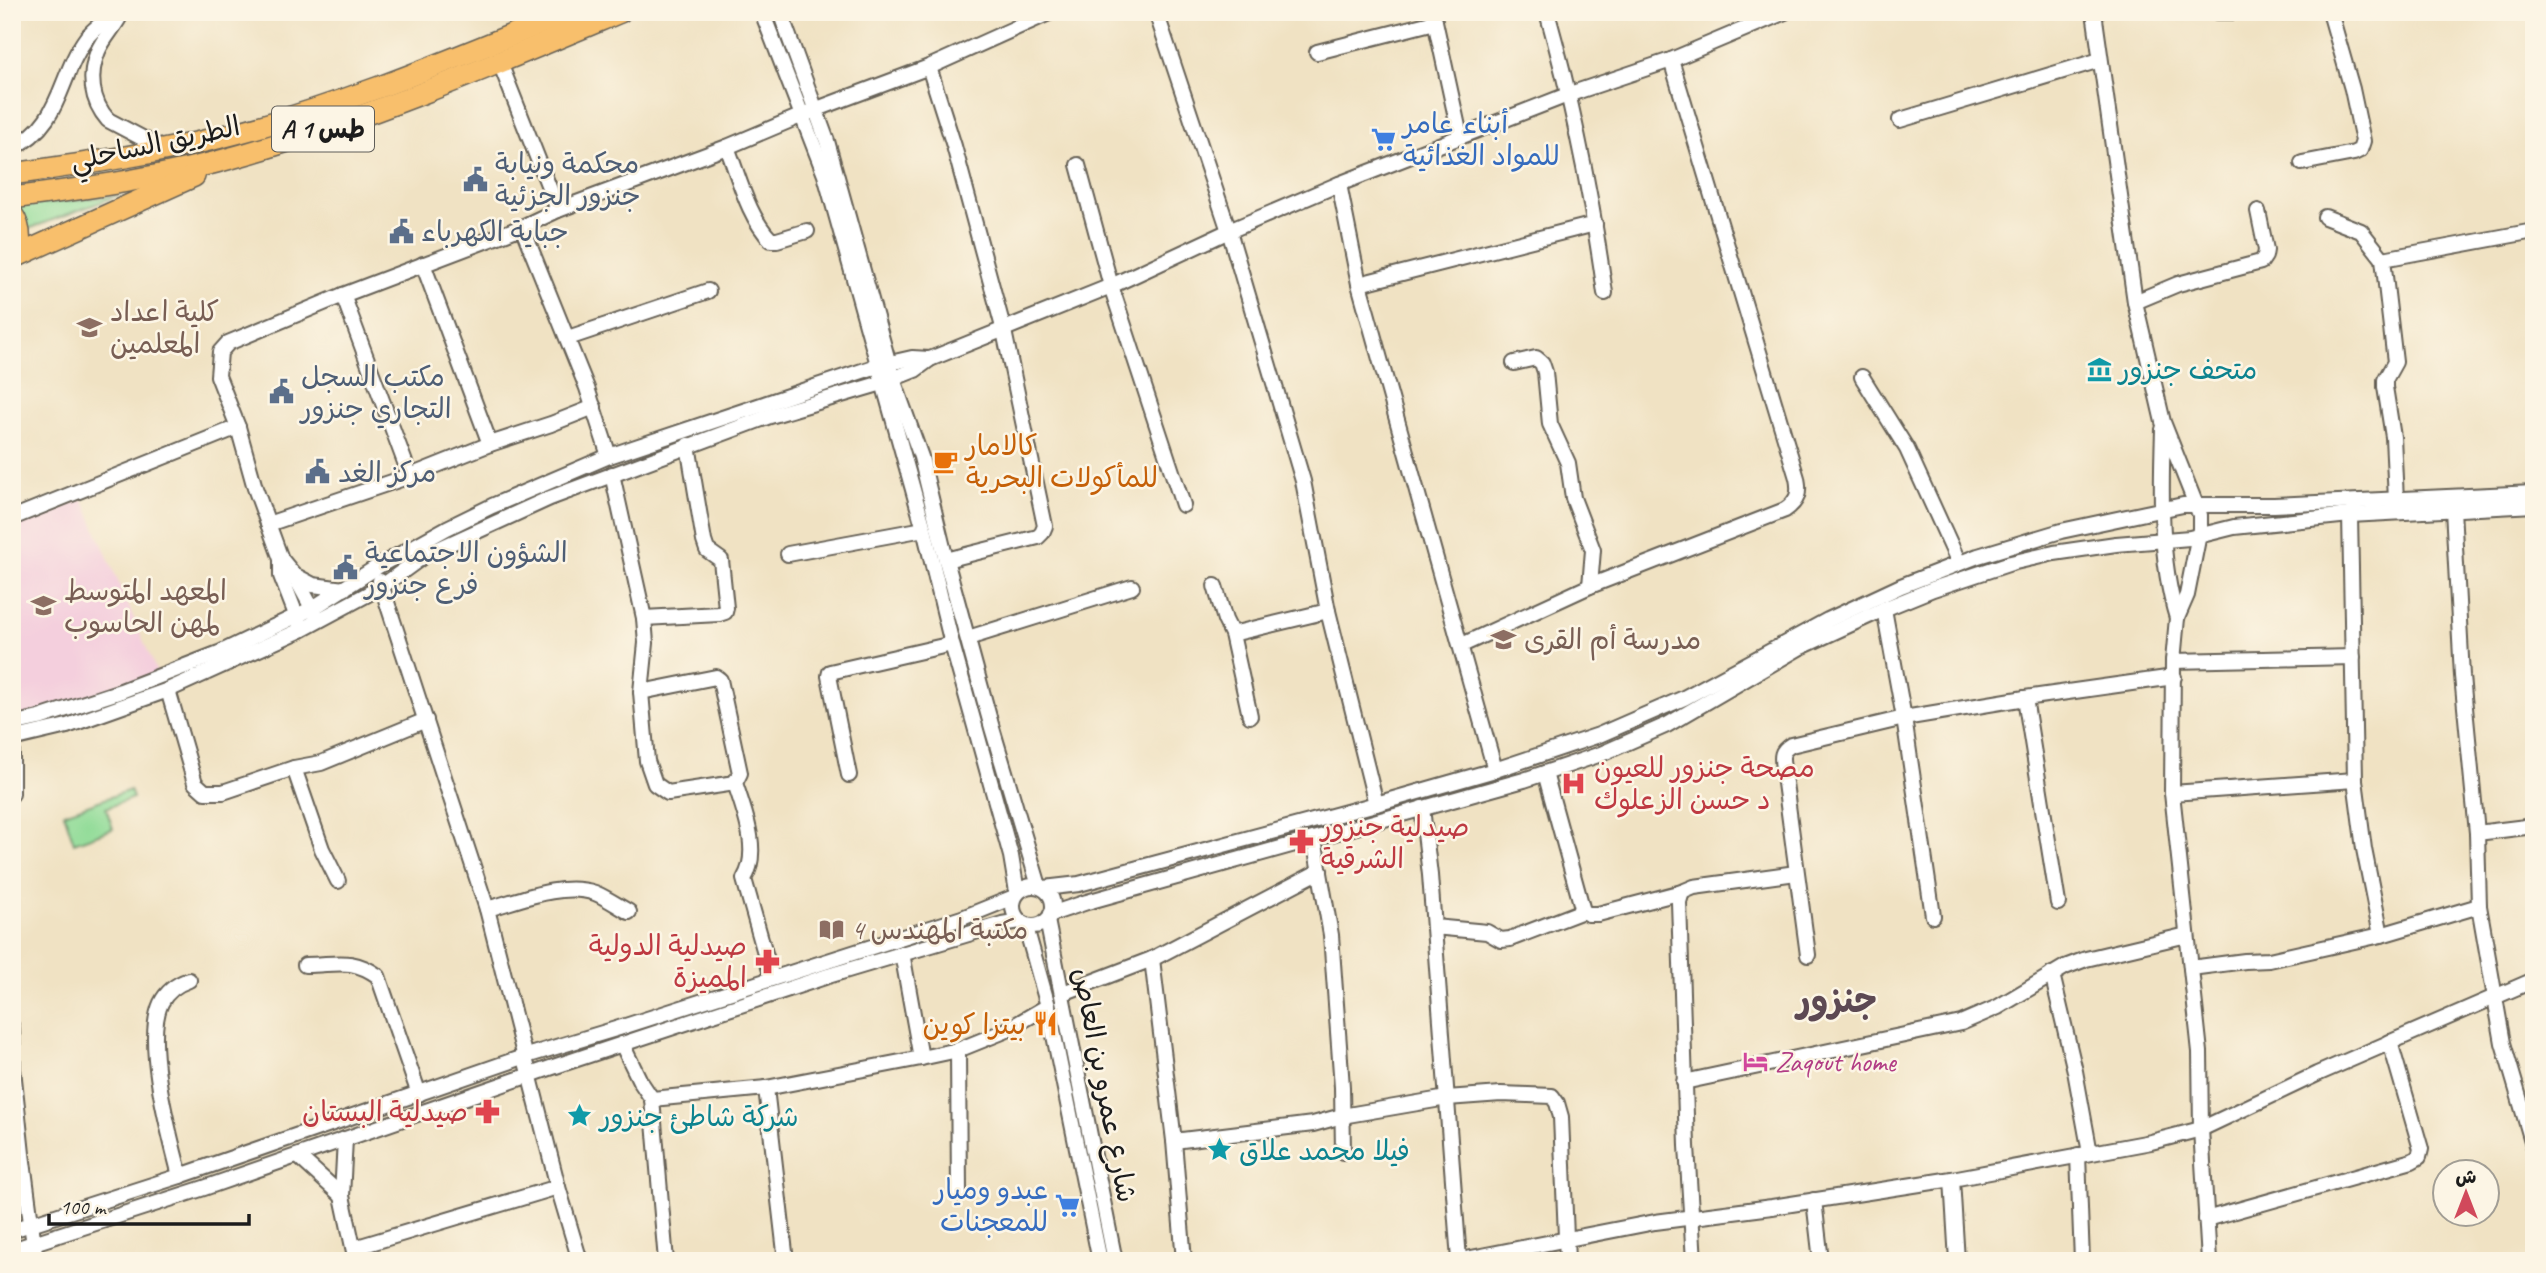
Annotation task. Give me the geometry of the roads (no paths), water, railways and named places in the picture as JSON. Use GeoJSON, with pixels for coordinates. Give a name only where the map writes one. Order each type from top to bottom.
{"type":"FeatureCollection","features":[{"type":"Feature","properties":{"kind":"highway","name":"الطريق الساحلي"},"geometry":{"type":"LineString","coordinates":[[12,174],[217,138],[336,102],[433,68],[568,12]]}},
{"type":"Feature","properties":{"kind":"highway","name":"الطريق الساحلي"},"geometry":{"type":"LineString","coordinates":[[12,198],[125,182],[240,155],[342,123],[500,63],[620,12]]}},
{"type":"Feature","properties":{"kind":"highway"},"geometry":{"type":"LineString","coordinates":[[12,214],[20,230],[17,256],[240,155]]}},
{"type":"Feature","properties":{"kind":"street"},"geometry":{"type":"LineString","coordinates":[[12,148],[37,132],[56,106],[74,61],[88,37],[96,12]]}},
{"type":"Feature","properties":{"kind":"street"},"geometry":{"type":"LineString","coordinates":[[88,37],[116,12]]}},
{"type":"Feature","properties":{"kind":"street"},"geometry":{"type":"LineString","coordinates":[[122,12],[97,52],[92,77],[94,96],[108,120],[163,149]]}},
{"type":"Feature","properties":{"kind":"street"},"geometry":{"type":"LineString","coordinates":[[762,12],[825,175],[883,364]]}},
{"type":"Feature","properties":{"kind":"street"},"geometry":{"type":"LineString","coordinates":[[780,12],[817,109],[952,644],[1012,856],[1016,895],[1012,909],[1022,923],[1048,1006],[1100,1261]]}},
{"type":"Feature","properties":{"kind":"street"},"geometry":{"type":"LineString","coordinates":[[315,613],[294,575],[281,559],[255,488],[238,427],[218,376],[220,352],[228,343],[343,295],[522,227],[558,210],[929,68],[1051,12]]}},
{"type":"Feature","properties":{"kind":"street"},"geometry":{"type":"LineString","coordinates":[[1156,12],[1229,231],[1303,481],[1328,611],[1376,804]]}},
{"type":"Feature","properties":{"kind":"street"},"geometry":{"type":"LineString","coordinates":[[1547,12],[1570,94],[1595,223],[1605,293]]}},
{"type":"Feature","properties":{"kind":"street"},"geometry":{"type":"LineString","coordinates":[[315,613],[381,587],[425,555],[550,498],[770,416],[915,370],[930,359],[1111,286],[1339,184],[1570,94],[1671,60],[1785,12]]}},
{"type":"Feature","properties":{"kind":"street"},"geometry":{"type":"LineString","coordinates":[[2094,12],[2135,302],[2163,422],[2198,505],[2201,522],[2187,595],[2177,618],[2173,662],[2172,793],[2200,1052],[2201,1129],[2209,1261]]}},
{"type":"Feature","properties":{"kind":"street"},"geometry":{"type":"LineString","coordinates":[[2217,12],[2237,12]]}},
{"type":"Feature","properties":{"kind":"street"},"geometry":{"type":"LineString","coordinates":[[2302,163],[2354,153],[2360,150],[2363,141],[2352,89],[2330,12]]}},
{"type":"Feature","properties":{"kind":"street"},"geometry":{"type":"LineString","coordinates":[[1317,52],[1434,17],[1460,136]]}},
{"type":"Feature","properties":{"kind":"street"},"geometry":{"type":"LineString","coordinates":[[1462,645],[1590,586],[1786,510],[1794,503],[1798,494],[1797,478],[1671,60]]}},
{"type":"Feature","properties":{"kind":"street"},"geometry":{"type":"LineString","coordinates":[[1900,120],[2101,60]]}},
{"type":"Feature","properties":{"kind":"street"},"geometry":{"type":"LineString","coordinates":[[500,63],[558,210]]}},
{"type":"Feature","properties":{"kind":"street"},"geometry":{"type":"LineString","coordinates":[[929,68],[954,146],[1004,331],[1045,526],[1038,537],[946,559]]}},
{"type":"Feature","properties":{"kind":"street"},"geometry":{"type":"LineString","coordinates":[[727,147],[754,214],[771,240],[807,232]]}},
{"type":"Feature","properties":{"kind":"street"},"geometry":{"type":"LineString","coordinates":[[1078,165],[1111,286],[1183,505]]}},
{"type":"Feature","properties":{"kind":"street"},"geometry":{"type":"LineString","coordinates":[[1339,184],[1359,284],[1495,770]]}},
{"type":"Feature","properties":{"kind":"street"},"geometry":{"type":"LineString","coordinates":[[2135,302],[2178,284],[2260,262],[2266,250],[2258,211]]}},
{"type":"Feature","properties":{"kind":"street"},"geometry":{"type":"LineString","coordinates":[[2325,217],[2361,231],[2383,259],[2395,362],[2385,380],[2385,387],[2393,437],[2396,500]]}},
{"type":"Feature","properties":{"kind":"street"},"geometry":{"type":"LineString","coordinates":[[1359,284],[1595,223]]}},
{"type":"Feature","properties":{"kind":"street"},"geometry":{"type":"LineString","coordinates":[[522,227],[568,338],[609,456]]}},
{"type":"Feature","properties":{"kind":"street"},"geometry":{"type":"LineString","coordinates":[[2383,259],[2534,231]]}},
{"type":"Feature","properties":{"kind":"street"},"geometry":{"type":"LineString","coordinates":[[423,264],[490,444]]}},
{"type":"Feature","properties":{"kind":"street"},"geometry":{"type":"LineString","coordinates":[[568,338],[708,291]]}},
{"type":"Feature","properties":{"kind":"street"},"geometry":{"type":"LineString","coordinates":[[343,295],[410,476]]}},
{"type":"Feature","properties":{"kind":"street"},"geometry":{"type":"LineString","coordinates":[[12,793],[13,738],[67,726],[168,690],[299,623],[376,567],[492,506],[609,456],[883,364],[912,358],[930,359]]}},
{"type":"Feature","properties":{"kind":"street"},"geometry":{"type":"LineString","coordinates":[[1514,363],[1536,358],[1542,363],[1550,424],[1568,463],[1573,498],[1593,550],[1590,586]]}},
{"type":"Feature","properties":{"kind":"street"},"geometry":{"type":"LineString","coordinates":[[1862,377],[1907,449],[1959,563]]}},
{"type":"Feature","properties":{"kind":"street"},"geometry":{"type":"LineString","coordinates":[[887,381],[921,457],[992,728],[1042,887],[1052,898],[1049,917]]}},
{"type":"Feature","properties":{"kind":"street"},"geometry":{"type":"LineString","coordinates":[[268,524],[410,476],[594,407]]}},
{"type":"Feature","properties":{"kind":"street"},"geometry":{"type":"LineString","coordinates":[[2163,422],[2164,540],[2169,593],[2177,618]]}},
{"type":"Feature","properties":{"kind":"street"},"geometry":{"type":"LineString","coordinates":[[12,518],[238,427]]}},
{"type":"Feature","properties":{"kind":"street"},"geometry":{"type":"LineString","coordinates":[[644,618],[725,612],[721,560],[707,550],[704,541],[688,445]]}},
{"type":"Feature","properties":{"kind":"street"},"geometry":{"type":"LineString","coordinates":[[611,474],[644,618],[645,653],[641,692],[647,761],[655,784],[668,793],[736,783]]}},
{"type":"Feature","properties":{"kind":"street"},"geometry":{"type":"LineString","coordinates":[[22,1226],[180,1176],[526,1055],[626,1026],[962,918],[1016,895],[1027,886],[1079,884],[1495,770],[1599,735],[1684,698],[1828,620],[1901,586],[1959,563],[2061,531],[2164,508],[2198,505],[2274,505],[2534,493]]}},
{"type":"Feature","properties":{"kind":"street"},"geometry":{"type":"LineString","coordinates":[[12,1154],[28,1250],[622,1044],[902,953],[1022,923],[1035,926],[1049,917],[1087,902],[1545,773],[1601,754],[1667,725],[1799,648],[1884,608],[2011,563],[2054,553],[2199,537],[2234,527],[2350,515],[2534,505]]}},
{"type":"Feature","properties":{"kind":"street"},"geometry":{"type":"LineString","coordinates":[[2453,509],[2462,676],[2477,834],[2479,906],[2503,1043],[2534,1148]]}},
{"type":"Feature","properties":{"kind":"street"},"geometry":{"type":"LineString","coordinates":[[2350,515],[2355,780],[2364,849],[2381,934]]}},
{"type":"Feature","properties":{"kind":"street"},"geometry":{"type":"LineString","coordinates":[[788,554],[923,529]]}},
{"type":"Feature","properties":{"kind":"street"},"geometry":{"type":"LineString","coordinates":[[281,559],[281,576],[299,623]]}},
{"type":"Feature","properties":{"kind":"street"},"geometry":{"type":"LineString","coordinates":[[376,567],[487,909],[558,1187],[580,1261]]}},
{"type":"Feature","properties":{"kind":"street"},"geometry":{"type":"LineString","coordinates":[[294,575],[313,585],[344,589]]}},
{"type":"Feature","properties":{"kind":"street"},"geometry":{"type":"LineString","coordinates":[[1215,586],[1232,634],[1250,716]]}},
{"type":"Feature","properties":{"kind":"street"},"geometry":{"type":"LineString","coordinates":[[968,638],[1132,587]]}},
{"type":"Feature","properties":{"kind":"street"},"geometry":{"type":"LineString","coordinates":[[1884,608],[1904,718],[1933,916]]}},
{"type":"Feature","properties":{"kind":"street"},"geometry":{"type":"LineString","coordinates":[[1232,634],[1328,611]]}},
{"type":"Feature","properties":{"kind":"street"},"geometry":{"type":"LineString","coordinates":[[12,724],[121,691],[299,623]]}},
{"type":"Feature","properties":{"kind":"street"},"geometry":{"type":"LineString","coordinates":[[849,775],[830,672],[952,644]]}},
{"type":"Feature","properties":{"kind":"street"},"geometry":{"type":"LineString","coordinates":[[2173,662],[2353,657]]}},
{"type":"Feature","properties":{"kind":"street"},"geometry":{"type":"LineString","coordinates":[[641,692],[716,677],[720,680],[740,772],[736,783],[747,819],[750,843],[751,869],[744,879],[772,978]]}},
{"type":"Feature","properties":{"kind":"street"},"geometry":{"type":"LineString","coordinates":[[1808,955],[1781,755],[1784,749],[1791,745],[1904,718],[2174,677]]}},
{"type":"Feature","properties":{"kind":"street"},"geometry":{"type":"LineString","coordinates":[[168,690],[195,783],[205,792],[223,792],[294,768],[321,764],[426,720]]}},
{"type":"Feature","properties":{"kind":"street"},"geometry":{"type":"LineString","coordinates":[[2025,698],[2058,902]]}},
{"type":"Feature","properties":{"kind":"street"},"geometry":{"type":"LineString","coordinates":[[294,768],[322,849],[338,881]]}},
{"type":"Feature","properties":{"kind":"street"},"geometry":{"type":"LineString","coordinates":[[1545,773],[1583,911],[1588,914],[1598,914],[1694,887],[1796,873]]}},
{"type":"Feature","properties":{"kind":"street"},"geometry":{"type":"LineString","coordinates":[[2172,793],[2355,780]]}},
{"type":"Feature","properties":{"kind":"street"},"geometry":{"type":"LineString","coordinates":[[1422,808],[1434,927],[1457,1260],[1692,1216],[1952,1179],[2151,1142],[2201,1129],[2390,1042],[2534,980]]}},
{"type":"Feature","properties":{"kind":"street"},"geometry":{"type":"LineString","coordinates":[[2477,834],[2534,826]]}},
{"type":"Feature","properties":{"kind":"street"},"geometry":{"type":"LineString","coordinates":[[1314,839],[1331,935],[1343,1152]]}},
{"type":"Feature","properties":{"kind":"street"},"geometry":{"type":"LineString","coordinates":[[1063,993],[1152,959],[1320,871]]}},
{"type":"Feature","properties":{"kind":"street"},"geometry":{"type":"LineString","coordinates":[[487,909],[546,893],[577,890],[593,893],[629,912]]}},
{"type":"Feature","properties":{"kind":"street"},"geometry":{"type":"LineString","coordinates":[[1682,892],[1679,902],[1684,1082],[1694,1261]]}},
{"type":"Feature","properties":{"kind":"street"},"geometry":{"type":"LineString","coordinates":[[2191,968],[2269,960],[2381,934],[2479,906]]}},
{"type":"Feature","properties":{"kind":"street"},"geometry":{"type":"LineString","coordinates":[[1434,927],[1488,932],[1501,940],[1583,911]]}},
{"type":"Feature","properties":{"kind":"street","name":"شارع عمرو بن العاص"},"geometry":{"type":"LineString","coordinates":[[1049,917],[1115,1261]]}},
{"type":"Feature","properties":{"kind":"street"},"geometry":{"type":"LineString","coordinates":[[1684,1082],[1961,1023],[1998,1007],[2052,974],[2086,959],[2187,935]]}},
{"type":"Feature","properties":{"kind":"street"},"geometry":{"type":"LineString","coordinates":[[902,953],[921,1058]]}},
{"type":"Feature","properties":{"kind":"street"},"geometry":{"type":"LineString","coordinates":[[1152,959],[1174,1141],[1184,1261]]}},
{"type":"Feature","properties":{"kind":"street"},"geometry":{"type":"LineString","coordinates":[[305,965],[362,965],[378,976],[419,1094]]}},
{"type":"Feature","properties":{"kind":"street"},"geometry":{"type":"LineString","coordinates":[[2052,974],[2075,1071],[2084,1154],[2082,1261]]}},
{"type":"Feature","properties":{"kind":"street"},"geometry":{"type":"LineString","coordinates":[[180,1176],[160,1096],[155,1036],[160,1004],[175,984],[189,980]]}},
{"type":"Feature","properties":{"kind":"street"},"geometry":{"type":"LineString","coordinates":[[652,1098],[766,1088],[921,1058],[958,1049],[1005,1031],[1048,1006]]}},
{"type":"Feature","properties":{"kind":"street"},"geometry":{"type":"LineString","coordinates":[[12,1027],[22,1226]]}},
{"type":"Feature","properties":{"kind":"street"},"geometry":{"type":"LineString","coordinates":[[2206,1219],[2419,1157],[2421,1149],[2390,1042]]}},
{"type":"Feature","properties":{"kind":"street"},"geometry":{"type":"LineString","coordinates":[[622,1044],[640,1081],[652,1098],[666,1261]]}},
{"type":"Feature","properties":{"kind":"street"},"geometry":{"type":"LineString","coordinates":[[958,1049],[960,1194]]}},
{"type":"Feature","properties":{"kind":"street"},"geometry":{"type":"LineString","coordinates":[[766,1088],[786,1261]]}},
{"type":"Feature","properties":{"kind":"street"},"geometry":{"type":"LineString","coordinates":[[1174,1141],[1313,1124],[1342,1116],[1447,1098],[1501,1094],[1552,1096],[1561,1117],[1567,1261]]}},
{"type":"Feature","properties":{"kind":"street"},"geometry":{"type":"LineString","coordinates":[[345,1139],[342,1196],[355,1254],[558,1187]]}},
{"type":"Feature","properties":{"kind":"street"},"geometry":{"type":"LineString","coordinates":[[298,1156],[342,1196]]}},
{"type":"Feature","properties":{"kind":"street"},"geometry":{"type":"LineString","coordinates":[[1952,1179],[1957,1261]]}},
{"type":"Feature","properties":{"kind":"street"},"geometry":{"type":"LineString","coordinates":[[1814,1200],[1821,1261]]}},
{"type":"Feature","properties":{"kind":"place","name":"أبناء عامر للمواد الغذائية"},"geometry":{"type":"Point","coordinates":[1383,139]}},
{"type":"Feature","properties":{"kind":"place","name":"محكمة ونيابة جنزور الجزئية"},"geometry":{"type":"Point","coordinates":[475,179]}},
{"type":"Feature","properties":{"kind":"place","name":"جباية الكهرباء"},"geometry":{"type":"Point","coordinates":[401,231]}},
{"type":"Feature","properties":{"kind":"place","name":"كلية اعداد المعلمين"},"geometry":{"type":"Point","coordinates":[90,327]}},
{"type":"Feature","properties":{"kind":"place","name":"متحف جنزور"},"geometry":{"type":"Point","coordinates":[2099,369]}},
{"type":"Feature","properties":{"kind":"place","name":"مكتب السجل التجاري جنزور"},"geometry":{"type":"Point","coordinates":[281,392]}},
{"type":"Feature","properties":{"kind":"place","name":"كالامار للمأكولات البحرية"},"geometry":{"type":"Point","coordinates":[946,461]}},
{"type":"Feature","properties":{"kind":"place","name":"مركز الغد"},"geometry":{"type":"Point","coordinates":[318,472]}},
{"type":"Feature","properties":{"kind":"place","name":"الشؤون الاجتماعية فرع جنزور"},"geometry":{"type":"Point","coordinates":[345,568]}},
{"type":"Feature","properties":{"kind":"place","name":"المعهد المتوسط لمهن الحاسوب"},"geometry":{"type":"Point","coordinates":[44,606]}},
{"type":"Feature","properties":{"kind":"place","name":"مدرسة أم القرى"},"geometry":{"type":"Point","coordinates":[1504,639]}},
{"type":"Feature","properties":{"kind":"place","name":"مصحة جنزور للعيون د حسن الزعلوك"},"geometry":{"type":"Point","coordinates":[1574,783]}},
{"type":"Feature","properties":{"kind":"place","name":"صيدلية جنزور الشرقية"},"geometry":{"type":"Point","coordinates":[1301,842]}},
{"type":"Feature","properties":{"kind":"place","name":"مكتبة المهندس 4"},"geometry":{"type":"Point","coordinates":[831,929]}},
{"type":"Feature","properties":{"kind":"place","name":"صيدلية الدولية المميزة"},"geometry":{"type":"Point","coordinates":[767,961]}},
{"type":"Feature","properties":{"kind":"place","name":"بيتزا كوين"},"geometry":{"type":"Point","coordinates":[1046,1024]}},
{"type":"Feature","properties":{"kind":"place","name":"Zaqout home"},"geometry":{"type":"Point","coordinates":[1755,1061]}},
{"type":"Feature","properties":{"kind":"place","name":"صيدلية البستان"},"geometry":{"type":"Point","coordinates":[488,1111]}},
{"type":"Feature","properties":{"kind":"place","name":"شركة شاطئ جنزور"},"geometry":{"type":"Point","coordinates":[580,1116]}},
{"type":"Feature","properties":{"kind":"place","name":"فيلا محمد علاق"},"geometry":{"type":"Point","coordinates":[1219,1150]}},
{"type":"Feature","properties":{"kind":"place","name":"عبدو وميار للمعجنات"},"geometry":{"type":"Point","coordinates":[1068,1205]}},
{"type":"Feature","properties":{"kind":"district","name":"جنزور"},"geometry":{"type":"Point","coordinates":[1837,1000]}}]}
